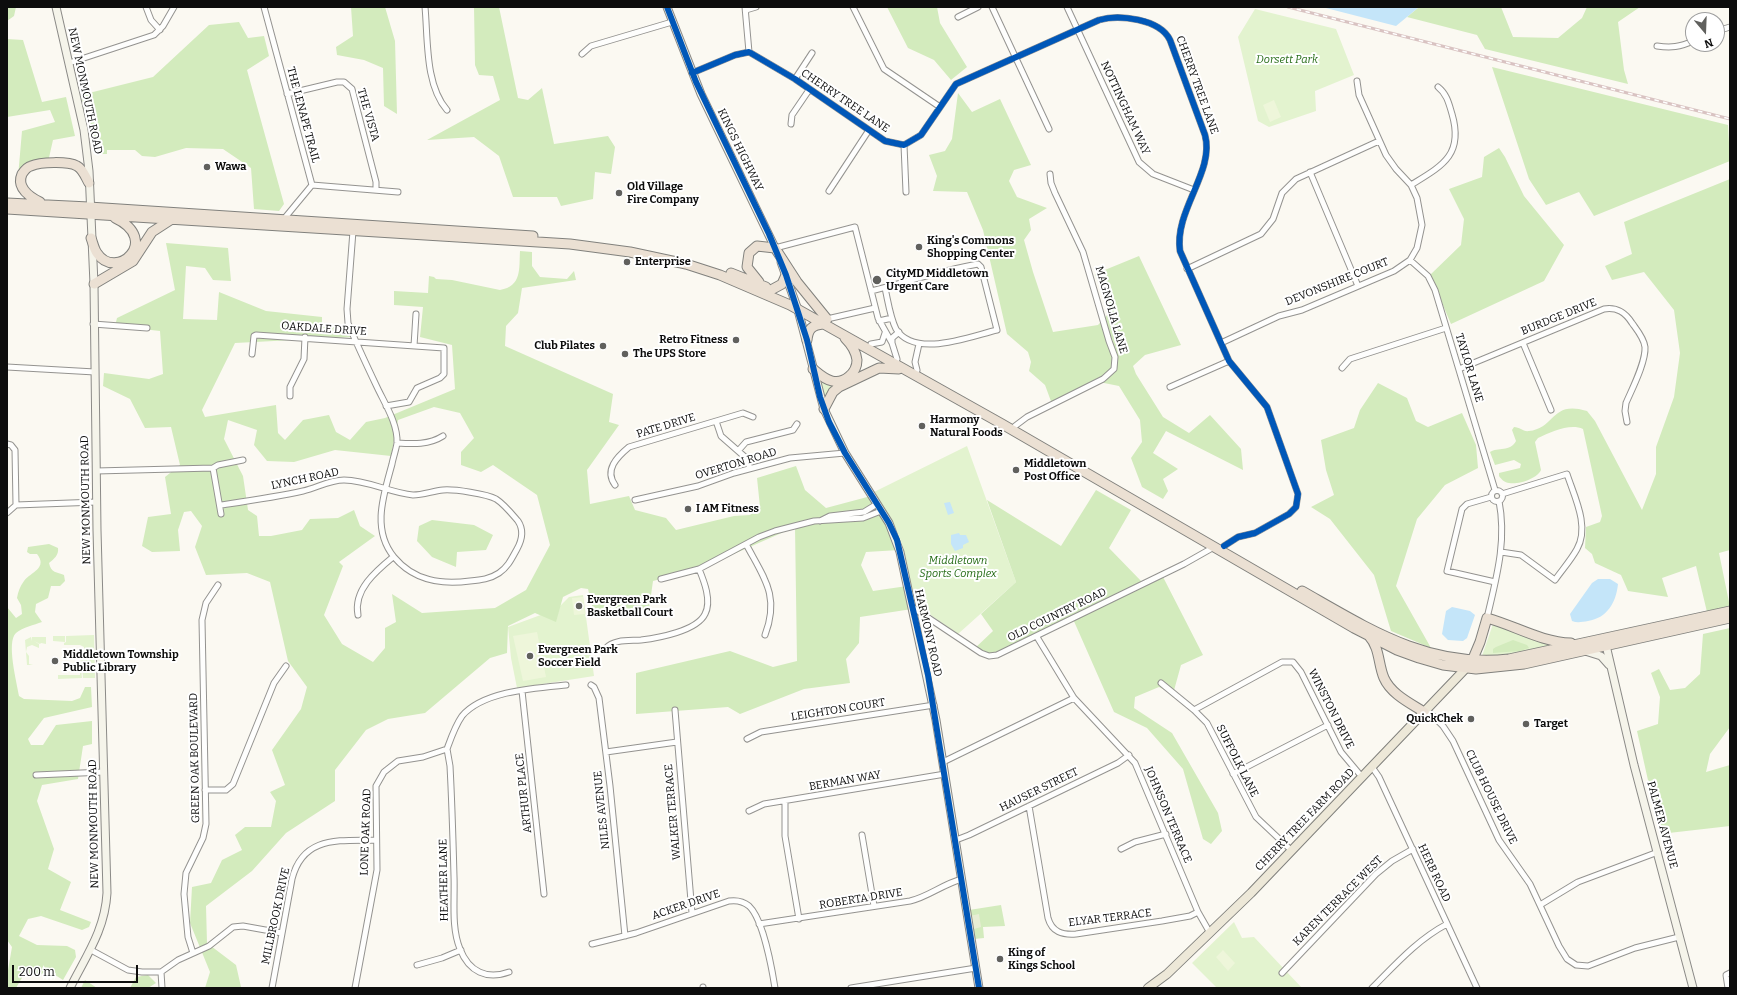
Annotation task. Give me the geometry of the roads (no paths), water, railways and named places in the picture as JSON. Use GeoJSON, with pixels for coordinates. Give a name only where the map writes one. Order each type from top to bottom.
{"type":"FeatureCollection","features":[{"type":"Feature","properties":{"kind":"highway"},"geometry":{"type":"LineString","coordinates":[[45,205],[31,198],[22,187],[22,176],[25,170],[31,166],[52,163],[76,165],[84,173],[89,183]]}},
{"type":"Feature","properties":{"kind":"highway"},"geometry":{"type":"LineString","coordinates":[[7,203],[45,205],[90,211],[110,216],[126,223],[134,232],[136,241],[132,254],[122,261],[109,262],[97,253],[91,238]]}},
{"type":"Feature","properties":{"kind":"highway"},"geometry":{"type":"LineString","coordinates":[[7,209],[90,211],[283,220],[546,237],[613,244],[661,252],[696,261],[771,290],[797,306],[871,344],[897,359],[913,371],[1354,628],[1397,650],[1419,658],[1469,665],[1509,659],[1586,647],[1730,611]]}},
{"type":"Feature","properties":{"kind":"highway"},"geometry":{"type":"LineString","coordinates":[[110,216],[570,244],[636,253],[686,264],[720,275],[797,306]]}},
{"type":"Feature","properties":{"kind":"highway"},"geometry":{"type":"LineString","coordinates":[[94,284],[133,261],[152,232],[172,220]]}},
{"type":"Feature","properties":{"kind":"highway"},"geometry":{"type":"LineString","coordinates":[[762,286],[749,271],[747,257],[751,250],[757,246],[775,248],[825,321],[842,334],[1015,426],[1388,638],[1425,653],[1469,665]]}},
{"type":"Feature","properties":{"kind":"highway"},"geometry":{"type":"LineString","coordinates":[[771,290],[782,284],[786,275]]}},
{"type":"Feature","properties":{"kind":"highway"},"geometry":{"type":"LineString","coordinates":[[807,340],[810,328],[825,321]]}},
{"type":"Feature","properties":{"kind":"highway"},"geometry":{"type":"LineString","coordinates":[[813,369],[831,381],[843,380],[851,375],[856,367],[856,356],[852,346],[842,334]]}},
{"type":"Feature","properties":{"kind":"highway"},"geometry":{"type":"LineString","coordinates":[[824,409],[828,399],[836,389],[874,370],[888,367],[913,371]]}},
{"type":"Feature","properties":{"kind":"highway"},"geometry":{"type":"LineString","coordinates":[[1469,665],[1480,642],[1487,618],[1513,626],[1546,640],[1586,647]]}},
{"type":"Feature","properties":{"kind":"highway"},"geometry":{"type":"LineString","coordinates":[[1605,642],[1730,618]]}},
{"type":"Feature","properties":{"kind":"highway"},"geometry":{"type":"LineString","coordinates":[[1367,634],[1376,646],[1382,674],[1388,685],[1396,693],[1426,711]]}},
{"type":"Feature","properties":{"kind":"main road","name":"CHERRY TREE FARM ROAD"},"geometry":{"type":"LineString","coordinates":[[1148,988],[1167,974],[1292,851],[1469,665]]}},
{"type":"Feature","properties":{"kind":"street","name":"NEW MONMOUTH ROAD"},"geometry":{"type":"LineString","coordinates":[[56,7],[84,130],[89,183],[94,284],[93,324],[106,904],[101,929],[70,988]]}},
{"type":"Feature","properties":{"kind":"street"},"geometry":{"type":"LineString","coordinates":[[146,7],[149,17],[160,30]]}},
{"type":"Feature","properties":{"kind":"street"},"geometry":{"type":"LineString","coordinates":[[69,63],[150,38],[160,30],[174,7]]}},
{"type":"Feature","properties":{"kind":"street","name":"THE LENAPE TRAIL"},"geometry":{"type":"LineString","coordinates":[[264,7],[312,185]]}},
{"type":"Feature","properties":{"kind":"street"},"geometry":{"type":"LineString","coordinates":[[425,7],[433,81],[438,98],[448,110]]}},
{"type":"Feature","properties":{"kind":"street","name":"KINGS HIGHWAY"},"geometry":{"type":"LineString","coordinates":[[667,7],[692,72],[775,248],[797,306]]}},
{"type":"Feature","properties":{"kind":"street"},"geometry":{"type":"LineString","coordinates":[[692,72],[735,55],[749,52],[745,8],[756,7]]}},
{"type":"Feature","properties":{"kind":"street"},"geometry":{"type":"LineString","coordinates":[[853,7],[884,69],[940,107]]}},
{"type":"Feature","properties":{"kind":"street"},"geometry":{"type":"LineString","coordinates":[[958,17],[978,7]]}},
{"type":"Feature","properties":{"kind":"street"},"geometry":{"type":"LineString","coordinates":[[992,7],[1048,129]]}},
{"type":"Feature","properties":{"kind":"street","name":"NOTTINGHAM WAY"},"geometry":{"type":"LineString","coordinates":[[1067,7],[1139,162],[1153,174],[1194,190]]}},
{"type":"Feature","properties":{"kind":"street","name":"CHERRY TREE LANE"},"geometry":{"type":"LineString","coordinates":[[749,52],[794,79],[890,143],[904,145],[921,135],[956,84],[1099,20],[1116,17],[1154,25],[1167,34],[1206,140],[1205,161],[1181,223],[1179,235],[1180,251],[1229,361],[1267,407],[1299,496],[1296,507],[1289,514],[1255,533],[1238,537],[1224,546]]}},
{"type":"Feature","properties":{"kind":"street"},"geometry":{"type":"LineString","coordinates":[[582,54],[591,46],[672,22]]}},
{"type":"Feature","properties":{"kind":"street"},"geometry":{"type":"LineString","coordinates":[[1657,46],[1669,48],[1685,45]]}},
{"type":"Feature","properties":{"kind":"street"},"geometry":{"type":"LineString","coordinates":[[794,79],[812,53]]}},
{"type":"Feature","properties":{"kind":"street","name":"DEVONSHIRE COURT"},"geometry":{"type":"LineString","coordinates":[[1221,343],[1279,316],[1302,310],[1394,271],[1410,260],[1419,242],[1422,225],[1420,211],[1412,186],[1391,163],[1379,140],[1359,95],[1357,81]]}},
{"type":"Feature","properties":{"kind":"street","name":"THE VISTA"},"geometry":{"type":"LineString","coordinates":[[287,94],[337,82],[348,85],[352,89],[370,155],[376,182],[376,189]]}},
{"type":"Feature","properties":{"kind":"street"},"geometry":{"type":"LineString","coordinates":[[1412,186],[1443,164],[1450,156],[1454,145],[1456,135],[1454,121],[1446,97],[1438,87]]}},
{"type":"Feature","properties":{"kind":"street"},"geometry":{"type":"LineString","coordinates":[[791,124],[792,115],[809,90]]}},
{"type":"Feature","properties":{"kind":"street"},"geometry":{"type":"LineString","coordinates":[[830,191],[869,130]]}},
{"type":"Feature","properties":{"kind":"street"},"geometry":{"type":"LineString","coordinates":[[1187,268],[1261,234],[1273,220],[1285,188],[1296,179],[1379,140]]}},
{"type":"Feature","properties":{"kind":"street"},"geometry":{"type":"LineString","coordinates":[[904,145],[906,192]]}},
{"type":"Feature","properties":{"kind":"street"},"geometry":{"type":"LineString","coordinates":[[1310,172],[1358,286]]}},
{"type":"Feature","properties":{"kind":"street","name":"MAGNOLIA LANE"},"geometry":{"type":"LineString","coordinates":[[1015,426],[1028,417],[1098,382],[1112,372],[1116,366],[1115,356],[1109,342],[1085,258],[1050,183],[1050,174]]}},
{"type":"Feature","properties":{"kind":"street"},"geometry":{"type":"LineString","coordinates":[[283,220],[312,185],[376,189],[398,192]]}},
{"type":"Feature","properties":{"kind":"street"},"geometry":{"type":"LineString","coordinates":[[775,248],[855,227],[879,322],[892,343],[897,359]]}},
{"type":"Feature","properties":{"kind":"street"},"geometry":{"type":"LineString","coordinates":[[353,231],[347,310],[348,323],[386,406],[394,427],[397,443],[381,506],[381,523],[384,537],[393,556],[375,572],[364,587],[358,601],[358,615]]}},
{"type":"Feature","properties":{"kind":"street","name":"TAYLOR LANE"},"geometry":{"type":"LineString","coordinates":[[1410,260],[1424,271],[1431,282],[1495,490]]}},
{"type":"Feature","properties":{"kind":"street"},"geometry":{"type":"LineString","coordinates":[[871,291],[978,264],[981,266],[997,330],[936,344],[919,344],[908,339],[899,332],[892,318],[885,288]]}},
{"type":"Feature","properties":{"kind":"street","name":"HARMONY ROAD"},"geometry":{"type":"LineString","coordinates":[[797,306],[824,409],[845,453],[879,507],[897,540],[934,705],[979,988]]}},
{"type":"Feature","properties":{"kind":"street"},"geometry":{"type":"LineString","coordinates":[[825,321],[875,308]]}},
{"type":"Feature","properties":{"kind":"street","name":"BURDGE DRIVE"},"geometry":{"type":"LineString","coordinates":[[1459,369],[1604,309],[1613,308],[1624,313],[1641,337],[1644,347],[1644,357],[1626,403],[1625,411],[1627,422]]}},
{"type":"Feature","properties":{"kind":"street"},"geometry":{"type":"LineString","coordinates":[[412,346],[416,314]]}},
{"type":"Feature","properties":{"kind":"street"},"geometry":{"type":"LineString","coordinates":[[879,322],[892,318]]}},
{"type":"Feature","properties":{"kind":"street"},"geometry":{"type":"LineString","coordinates":[[93,324],[147,328]]}},
{"type":"Feature","properties":{"kind":"street"},"geometry":{"type":"LineString","coordinates":[[1342,368],[1350,359],[1446,328]]}},
{"type":"Feature","properties":{"kind":"street"},"geometry":{"type":"LineString","coordinates":[[892,343],[892,338],[899,332]]}},
{"type":"Feature","properties":{"kind":"street"},"geometry":{"type":"LineString","coordinates":[[871,344],[882,342],[885,333]]}},
{"type":"Feature","properties":{"kind":"street","name":"OAKDALE DRIVE"},"geometry":{"type":"LineString","coordinates":[[252,354],[254,336],[256,335],[305,337],[444,348],[444,374],[440,378],[417,388],[409,402],[386,406]]}},
{"type":"Feature","properties":{"kind":"street"},"geometry":{"type":"LineString","coordinates":[[290,396],[290,387],[304,359],[305,337]]}},
{"type":"Feature","properties":{"kind":"street"},"geometry":{"type":"LineString","coordinates":[[1523,343],[1551,410]]}},
{"type":"Feature","properties":{"kind":"street"},"geometry":{"type":"LineString","coordinates":[[913,371],[919,344]]}},
{"type":"Feature","properties":{"kind":"street"},"geometry":{"type":"LineString","coordinates":[[1170,387],[1229,361]]}},
{"type":"Feature","properties":{"kind":"street"},"geometry":{"type":"LineString","coordinates":[[7,367],[95,372]]}},
{"type":"Feature","properties":{"kind":"street","name":"PATE DRIVE"},"geometry":{"type":"LineString","coordinates":[[616,485],[611,480],[610,474],[612,468],[621,454],[629,447],[743,413],[752,417]]}},
{"type":"Feature","properties":{"kind":"street"},"geometry":{"type":"LineString","coordinates":[[716,421],[721,436],[738,450],[748,461],[750,468]]}},
{"type":"Feature","properties":{"kind":"street"},"geometry":{"type":"LineString","coordinates":[[738,450],[746,442],[793,430],[797,424]]}},
{"type":"Feature","properties":{"kind":"street"},"geometry":{"type":"LineString","coordinates":[[397,443],[421,444],[433,442],[443,436]]}},
{"type":"Feature","properties":{"kind":"street"},"geometry":{"type":"LineString","coordinates":[[7,444],[11,445],[14,450],[16,505]]}},
{"type":"Feature","properties":{"kind":"street","name":"OVERTON ROAD"},"geometry":{"type":"LineString","coordinates":[[635,500],[698,486],[750,468],[790,458],[845,453]]}},
{"type":"Feature","properties":{"kind":"street"},"geometry":{"type":"LineString","coordinates":[[96,471],[213,468],[218,464],[243,460]]}},
{"type":"Feature","properties":{"kind":"street"},"geometry":{"type":"LineString","coordinates":[[213,468],[221,505],[221,514]]}},
{"type":"Feature","properties":{"kind":"street"},"geometry":{"type":"LineString","coordinates":[[1501,552],[1521,555],[1555,580],[1577,549],[1582,529],[1579,511],[1567,474],[1502,494]]}},
{"type":"Feature","properties":{"kind":"street","name":"LYNCH ROAD"},"geometry":{"type":"LineString","coordinates":[[221,505],[302,491],[340,480],[354,481],[413,495],[446,490],[493,498],[501,503],[517,520],[522,532],[520,544],[509,564],[499,573],[483,580],[448,583],[428,580],[408,570],[393,556]]}},
{"type":"Feature","properties":{"kind":"street"},"geometry":{"type":"LineString","coordinates":[[1495,582],[1447,571],[1462,509],[1467,504],[1491,497],[1495,490],[1500,491],[1502,494]]}},
{"type":"Feature","properties":{"kind":"street"},"geometry":{"type":"LineString","coordinates":[[1498,501],[1502,497],[1502,494]]}},
{"type":"Feature","properties":{"kind":"street"},"geometry":{"type":"LineString","coordinates":[[1491,497],[1495,501],[1498,501]]}},
{"type":"Feature","properties":{"kind":"street"},"geometry":{"type":"LineString","coordinates":[[1487,618],[1501,552],[1502,524],[1498,501]]}},
{"type":"Feature","properties":{"kind":"street"},"geometry":{"type":"LineString","coordinates":[[7,513],[16,505],[97,502]]}},
{"type":"Feature","properties":{"kind":"street"},"geometry":{"type":"LineString","coordinates":[[661,579],[699,569],[746,544],[776,531],[820,521],[863,518],[879,507]]}},
{"type":"Feature","properties":{"kind":"street"},"geometry":{"type":"LineString","coordinates":[[746,544],[768,586],[772,598],[771,617],[765,635]]}},
{"type":"Feature","properties":{"kind":"street","name":"OLD COUNTRY ROAD"},"geometry":{"type":"LineString","coordinates":[[912,607],[985,655],[999,654],[1037,637],[1184,564],[1214,547]]}},
{"type":"Feature","properties":{"kind":"street"},"geometry":{"type":"LineString","coordinates":[[606,648],[620,642],[648,639],[678,632],[702,619],[707,609],[706,594],[699,569]]}},
{"type":"Feature","properties":{"kind":"street","name":"GREEN OAK BOULEVARD"},"geometry":{"type":"LineString","coordinates":[[194,953],[188,938],[184,888],[189,867],[206,830],[202,620],[206,603],[218,585]]}},
{"type":"Feature","properties":{"kind":"street","name":"JOHNSON TERRACE"},"geometry":{"type":"LineString","coordinates":[[1037,637],[1074,698],[1129,755],[1138,769],[1198,912],[1210,933]]}},
{"type":"Feature","properties":{"kind":"street","name":"PALMER AVENUE"},"geometry":{"type":"LineString","coordinates":[[1605,642],[1693,988]]}},
{"type":"Feature","properties":{"kind":"street"},"geometry":{"type":"LineString","coordinates":[[1586,647],[1601,656],[1612,668]]}},
{"type":"Feature","properties":{"kind":"street","name":"WINSTON DRIVE"},"geometry":{"type":"LineString","coordinates":[[1194,710],[1282,662],[1289,661],[1299,667],[1344,756],[1362,777]]}},
{"type":"Feature","properties":{"kind":"street"},"geometry":{"type":"LineString","coordinates":[[206,790],[226,790],[233,784],[274,683],[286,666]]}},
{"type":"Feature","properties":{"kind":"street","name":"SUFFOLK LANE"},"geometry":{"type":"LineString","coordinates":[[1161,683],[1194,710],[1210,728],[1256,817],[1292,851]]}},
{"type":"Feature","properties":{"kind":"street"},"geometry":{"type":"LineString","coordinates":[[447,749],[459,721],[469,709],[484,700],[522,690],[566,685]]}},
{"type":"Feature","properties":{"kind":"street","name":"NILES AVENUE"},"geometry":{"type":"LineString","coordinates":[[591,685],[594,687],[599,698],[625,936]]}},
{"type":"Feature","properties":{"kind":"street","name":"ARTHUR PLACE"},"geometry":{"type":"LineString","coordinates":[[522,690],[544,894]]}},
{"type":"Feature","properties":{"kind":"street"},"geometry":{"type":"LineString","coordinates":[[943,762],[1074,698]]}},
{"type":"Feature","properties":{"kind":"street","name":"LEIGHTON COURT"},"geometry":{"type":"LineString","coordinates":[[747,739],[761,732],[934,705]]}},
{"type":"Feature","properties":{"kind":"street","name":"WALKER TERRACE"},"geometry":{"type":"LineString","coordinates":[[675,710],[692,913]]}},
{"type":"Feature","properties":{"kind":"street","name":"CLUB HOUSE DRIVE"},"geometry":{"type":"LineString","coordinates":[[1426,711],[1443,726],[1453,741],[1499,840],[1523,871],[1562,953],[1571,962],[1579,966],[1588,966],[1635,948],[1679,937]]}},
{"type":"Feature","properties":{"kind":"street"},"geometry":{"type":"LineString","coordinates":[[1234,774],[1328,725]]}},
{"type":"Feature","properties":{"kind":"street"},"geometry":{"type":"LineString","coordinates":[[606,752],[677,742]]}},
{"type":"Feature","properties":{"kind":"street","name":"LONE OAK ROAD"},"geometry":{"type":"LineString","coordinates":[[355,988],[377,870],[375,791],[384,772],[393,764],[402,760],[423,757],[447,749]]}},
{"type":"Feature","properties":{"kind":"street","name":"HEATHER LANE"},"geometry":{"type":"LineString","coordinates":[[447,749],[450,766],[456,931],[461,950],[472,967],[484,974],[499,976],[509,972]]}},
{"type":"Feature","properties":{"kind":"street","name":"HAUSER STREET"},"geometry":{"type":"LineString","coordinates":[[956,840],[1118,763],[1129,755]]}},
{"type":"Feature","properties":{"kind":"street","name":"HERB ROAD"},"geometry":{"type":"LineString","coordinates":[[1372,767],[1379,777],[1477,988]]}},
{"type":"Feature","properties":{"kind":"street"},"geometry":{"type":"LineString","coordinates":[[36,775],[104,772]]}},
{"type":"Feature","properties":{"kind":"street","name":"BERMAN WAY"},"geometry":{"type":"LineString","coordinates":[[749,812],[761,805],[945,774]]}},
{"type":"Feature","properties":{"kind":"street"},"geometry":{"type":"LineString","coordinates":[[785,801],[785,836],[799,919]]}},
{"type":"Feature","properties":{"kind":"street","name":"ELYAR TERRACE"},"geometry":{"type":"LineString","coordinates":[[1029,806],[1048,918],[1055,930],[1064,934],[1076,934],[1190,916],[1198,912]]}},
{"type":"Feature","properties":{"kind":"street"},"geometry":{"type":"LineString","coordinates":[[1121,849],[1135,842],[1166,834]]}},
{"type":"Feature","properties":{"kind":"street"},"geometry":{"type":"LineString","coordinates":[[862,835],[874,906]]}},
{"type":"Feature","properties":{"kind":"street","name":"MILLBROOK DRIVE"},"geometry":{"type":"LineString","coordinates":[[272,988],[294,870],[306,853],[323,843],[376,840]]}},
{"type":"Feature","properties":{"kind":"street","name":"KAREN TERRACE WEST"},"geometry":{"type":"LineString","coordinates":[[1282,973],[1376,874],[1392,861],[1413,849]]}},
{"type":"Feature","properties":{"kind":"street"},"geometry":{"type":"LineString","coordinates":[[1540,905],[1578,882],[1658,852]]}},
{"type":"Feature","properties":{"kind":"street","name":"ROBERTA DRIVE"},"geometry":{"type":"LineString","coordinates":[[759,924],[915,900],[948,883],[962,879]]}},
{"type":"Feature","properties":{"kind":"street","name":"ACKER DRIVE"},"geometry":{"type":"LineString","coordinates":[[592,944],[625,936],[729,901],[738,901],[752,909],[759,924],[769,955],[776,988]]}},
{"type":"Feature","properties":{"kind":"street"},"geometry":{"type":"LineString","coordinates":[[1372,988],[1415,945],[1447,924]]}},
{"type":"Feature","properties":{"kind":"street"},"geometry":{"type":"LineString","coordinates":[[91,950],[128,970],[161,972],[178,960],[209,946],[227,930],[238,926],[282,934]]}},
{"type":"Feature","properties":{"kind":"street"},"geometry":{"type":"LineString","coordinates":[[417,965],[442,958],[461,950]]}},
{"type":"Feature","properties":{"kind":"street"},"geometry":{"type":"LineString","coordinates":[[851,988],[976,968]]}},
{"type":"Feature","properties":{"kind":"street"},"geometry":{"type":"LineString","coordinates":[[161,972],[162,988]]}},
{"type":"Feature","properties":{"kind":"street"},"geometry":{"type":"LineString","coordinates":[[1728,988],[1726,975],[1730,972]]}},
{"type":"Feature","properties":{"kind":"water"},"geometry":{"type":"Polygon","coordinates":[[[1322,7],[1419,7],[1396,26],[1322,7]]]}},
{"type":"Feature","properties":{"kind":"water"},"geometry":{"type":"Polygon","coordinates":[[[950,502],[954,513],[948,515],[944,503],[950,502]]]}},
{"type":"Feature","properties":{"kind":"water"},"geometry":{"type":"Polygon","coordinates":[[[959,533],[960,535],[966,535],[969,542],[963,545],[963,548],[955,551],[951,544],[951,535],[959,533]]]}},
{"type":"Feature","properties":{"kind":"water"},"geometry":{"type":"Polygon","coordinates":[[[1598,579],[1610,579],[1618,584],[1613,603],[1600,617],[1588,621],[1572,621],[1570,614],[1592,583],[1598,579]]]}},
{"type":"Feature","properties":{"kind":"water"},"geometry":{"type":"Polygon","coordinates":[[[1452,607],[1470,611],[1475,615],[1467,638],[1463,641],[1448,640],[1442,634],[1446,611],[1452,607]]]}},
{"type":"Feature","properties":{"kind":"railway"},"geometry":{"type":"LineString","coordinates":[[1288,7],[1730,119]]}},
{"type":"Feature","properties":{"kind":"place","name":"Wawa"},"geometry":{"type":"Point","coordinates":[207,167]}},
{"type":"Feature","properties":{"kind":"place","name":"Old Village Fire Company"},"geometry":{"type":"Point","coordinates":[619,193]}},
{"type":"Feature","properties":{"kind":"place","name":"King's Commons Shopping Center"},"geometry":{"type":"Point","coordinates":[919,247]}},
{"type":"Feature","properties":{"kind":"place","name":"Enterprise"},"geometry":{"type":"Point","coordinates":[627,262]}},
{"type":"Feature","properties":{"kind":"place","name":"CityMD Middletown Urgent Care"},"geometry":{"type":"Point","coordinates":[877,280]}},
{"type":"Feature","properties":{"kind":"place","name":"Retro Fitness"},"geometry":{"type":"Point","coordinates":[736,340]}},
{"type":"Feature","properties":{"kind":"place","name":"Club Pilates"},"geometry":{"type":"Point","coordinates":[603,346]}},
{"type":"Feature","properties":{"kind":"place","name":"The UPS Store"},"geometry":{"type":"Point","coordinates":[625,354]}},
{"type":"Feature","properties":{"kind":"place","name":"Harmony Natural Foods"},"geometry":{"type":"Point","coordinates":[922,426]}},
{"type":"Feature","properties":{"kind":"place","name":"Middletown Post Office"},"geometry":{"type":"Point","coordinates":[1016,470]}},
{"type":"Feature","properties":{"kind":"place","name":"I AM Fitness"},"geometry":{"type":"Point","coordinates":[688,509]}},
{"type":"Feature","properties":{"kind":"place","name":"Evergreen Park Basketball Court"},"geometry":{"type":"Point","coordinates":[579,606]}},
{"type":"Feature","properties":{"kind":"place","name":"Evergreen Park Soccer Field"},"geometry":{"type":"Point","coordinates":[530,656]}},
{"type":"Feature","properties":{"kind":"place","name":"Middletown Township Public Library"},"geometry":{"type":"Point","coordinates":[55,661]}},
{"type":"Feature","properties":{"kind":"place","name":"QuickChek"},"geometry":{"type":"Point","coordinates":[1471,719]}},
{"type":"Feature","properties":{"kind":"place","name":"Target"},"geometry":{"type":"Point","coordinates":[1526,724]}},
{"type":"Feature","properties":{"kind":"place","name":"King of Kings School"},"geometry":{"type":"Point","coordinates":[1000,959]}},
{"type":"Feature","properties":{"kind":"park label","name":"Dorsett Park"},"geometry":{"type":"Point","coordinates":[1287,60]}},
{"type":"Feature","properties":{"kind":"park label","name":"Middletown Sports Complex"},"geometry":{"type":"Point","coordinates":[958,567]}}]}
